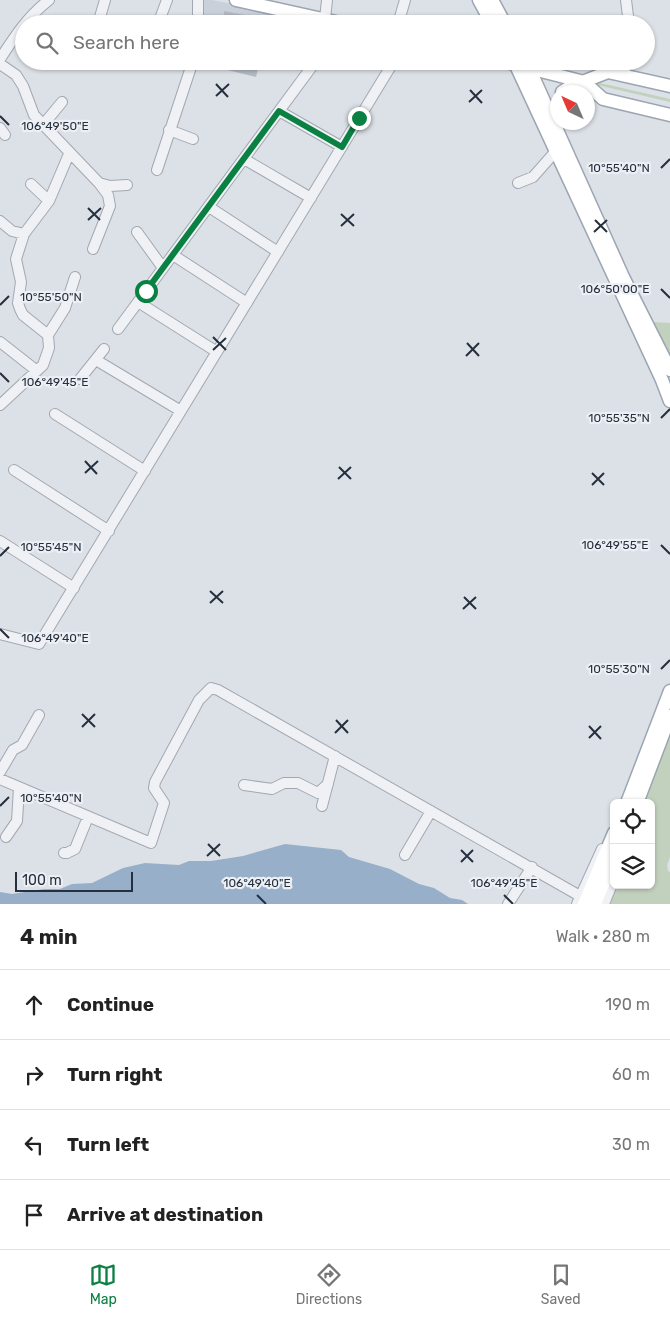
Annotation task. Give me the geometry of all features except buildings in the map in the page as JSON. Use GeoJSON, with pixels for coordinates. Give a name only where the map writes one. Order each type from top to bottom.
{"type":"FeatureCollection","features":[{"type":"Feature","properties":{"kind":"main road"},"geometry":{"type":"LineString","coordinates":[[479,0],[487,15]]}},
{"type":"Feature","properties":{"kind":"main road"},"geometry":{"type":"LineString","coordinates":[[492,0],[500,15]]}},
{"type":"Feature","properties":{"kind":"main road"},"geometry":{"type":"LineString","coordinates":[[244,1],[304,15]]}},
{"type":"Feature","properties":{"kind":"main road"},"geometry":{"type":"LineString","coordinates":[[523,70],[555,152],[662,380],[670,401]]}},
{"type":"Feature","properties":{"kind":"main road"},"geometry":{"type":"LineString","coordinates":[[524,70],[550,114]]}},
{"type":"Feature","properties":{"kind":"main road"},"geometry":{"type":"LineString","coordinates":[[543,70],[670,107]]}},
{"type":"Feature","properties":{"kind":"main road"},"geometry":{"type":"LineString","coordinates":[[590,83],[608,72],[670,86]]}},
{"type":"Feature","properties":{"kind":"main road"},"geometry":{"type":"LineString","coordinates":[[590,83],[603,98],[670,115]]}},
{"type":"Feature","properties":{"kind":"main road"},"geometry":{"type":"LineString","coordinates":[[578,85],[590,83],[670,95]]}},
{"type":"Feature","properties":{"kind":"main road"},"geometry":{"type":"LineString","coordinates":[[557,130],[623,277],[670,370]]}},
{"type":"Feature","properties":{"kind":"main road"},"geometry":{"type":"LineString","coordinates":[[629,799],[670,691]]}},
{"type":"Feature","properties":{"kind":"main road"},"geometry":{"type":"LineString","coordinates":[[639,799],[670,716]]}},
{"type":"Feature","properties":{"kind":"main road"},"geometry":{"type":"LineString","coordinates":[[580,901],[610,854]]}},
{"type":"Feature","properties":{"kind":"main road"},"geometry":{"type":"LineString","coordinates":[[595,904],[610,854]]}},
{"type":"Feature","properties":{"kind":"street"},"geometry":{"type":"LineString","coordinates":[[31,15],[49,0]]}},
{"type":"Feature","properties":{"kind":"street"},"geometry":{"type":"LineString","coordinates":[[101,15],[105,0]]}},
{"type":"Feature","properties":{"kind":"street"},"geometry":{"type":"LineString","coordinates":[[161,15],[167,0]]}},
{"type":"Feature","properties":{"kind":"street"},"geometry":{"type":"LineString","coordinates":[[198,0],[198,15]]}},
{"type":"Feature","properties":{"kind":"street"},"geometry":{"type":"LineString","coordinates":[[326,15],[327,0]]}},
{"type":"Feature","properties":{"kind":"street"},"geometry":{"type":"LineString","coordinates":[[401,15],[405,0]]}},
{"type":"Feature","properties":{"kind":"street"},"geometry":{"type":"LineString","coordinates":[[626,0],[628,15]]}},
{"type":"Feature","properties":{"kind":"street"},"geometry":{"type":"LineString","coordinates":[[0,59],[15,36]]}},
{"type":"Feature","properties":{"kind":"street"},"geometry":{"type":"LineString","coordinates":[[0,64],[16,75],[23,86],[34,116],[99,183],[108,195],[110,206],[93,249]]}},
{"type":"Feature","properties":{"kind":"street"},"geometry":{"type":"LineString","coordinates":[[157,170],[189,70]]}},
{"type":"Feature","properties":{"kind":"street"},"geometry":{"type":"LineString","coordinates":[[118,329],[309,70]]}},
{"type":"Feature","properties":{"kind":"street"},"geometry":{"type":"LineString","coordinates":[[0,634],[39,644],[389,70]]}},
{"type":"Feature","properties":{"kind":"street"},"geometry":{"type":"LineString","coordinates":[[624,75],[625,70]]}},
{"type":"Feature","properties":{"kind":"street"},"geometry":{"type":"LineString","coordinates":[[43,126],[62,102]]}},
{"type":"Feature","properties":{"kind":"street"},"geometry":{"type":"LineString","coordinates":[[279,111],[342,147]]}},
{"type":"Feature","properties":{"kind":"street"},"geometry":{"type":"LineString","coordinates":[[170,130],[193,139]]}},
{"type":"Feature","properties":{"kind":"street"},"geometry":{"type":"LineString","coordinates":[[518,183],[533,177],[555,152]]}},
{"type":"Feature","properties":{"kind":"street"},"geometry":{"type":"LineString","coordinates":[[48,335],[23,315],[18,303],[21,282],[16,259],[24,234],[50,201],[70,154]]}},
{"type":"Feature","properties":{"kind":"street"},"geometry":{"type":"LineString","coordinates":[[244,159],[311,198]]}},
{"type":"Feature","properties":{"kind":"street"},"geometry":{"type":"LineString","coordinates":[[99,183],[110,186],[127,185]]}},
{"type":"Feature","properties":{"kind":"street"},"geometry":{"type":"LineString","coordinates":[[32,184],[50,201]]}},
{"type":"Feature","properties":{"kind":"street"},"geometry":{"type":"LineString","coordinates":[[208,207],[278,252]]}},
{"type":"Feature","properties":{"kind":"street"},"geometry":{"type":"LineString","coordinates":[[0,221],[12,231],[24,234]]}},
{"type":"Feature","properties":{"kind":"street"},"geometry":{"type":"LineString","coordinates":[[138,232],[163,268]]}},
{"type":"Feature","properties":{"kind":"street"},"geometry":{"type":"LineString","coordinates":[[173,255],[247,303]]}},
{"type":"Feature","properties":{"kind":"street"},"geometry":{"type":"LineString","coordinates":[[0,405],[37,372],[47,358],[48,335],[65,308],[74,277]]}},
{"type":"Feature","properties":{"kind":"street"},"geometry":{"type":"LineString","coordinates":[[138,302],[217,352]]}},
{"type":"Feature","properties":{"kind":"street"},"geometry":{"type":"LineString","coordinates":[[0,342],[37,372]]}},
{"type":"Feature","properties":{"kind":"street"},"geometry":{"type":"LineString","coordinates":[[80,379],[104,349]]}},
{"type":"Feature","properties":{"kind":"street"},"geometry":{"type":"LineString","coordinates":[[96,360],[181,411]]}},
{"type":"Feature","properties":{"kind":"street"},"geometry":{"type":"LineString","coordinates":[[55,414],[145,471]]}},
{"type":"Feature","properties":{"kind":"street"},"geometry":{"type":"LineString","coordinates":[[14,470],[108,530]]}},
{"type":"Feature","properties":{"kind":"street"},"geometry":{"type":"LineString","coordinates":[[0,541],[74,588]]}},
{"type":"Feature","properties":{"kind":"street"},"geometry":{"type":"LineString","coordinates":[[0,779],[88,818],[151,843],[164,803],[154,788],[155,782],[199,700],[211,688],[218,690],[532,867],[580,901],[599,854],[610,839]]}},
{"type":"Feature","properties":{"kind":"street"},"geometry":{"type":"LineString","coordinates":[[0,772],[13,750],[22,745],[39,714]]}},
{"type":"Feature","properties":{"kind":"street"},"geometry":{"type":"LineString","coordinates":[[322,806],[335,756]]}},
{"type":"Feature","properties":{"kind":"street"},"geometry":{"type":"LineString","coordinates":[[244,785],[272,789],[284,784],[298,783],[318,793],[328,784]]}},
{"type":"Feature","properties":{"kind":"street"},"geometry":{"type":"LineString","coordinates":[[6,837],[17,821],[19,788]]}},
{"type":"Feature","properties":{"kind":"street"},"geometry":{"type":"LineString","coordinates":[[405,855],[431,811]]}},
{"type":"Feature","properties":{"kind":"street"},"geometry":{"type":"LineString","coordinates":[[64,852],[67,854],[75,848],[88,818]]}},
{"type":"Feature","properties":{"kind":"street"},"geometry":{"type":"LineString","coordinates":[[508,904],[532,867]]}},
{"type":"Feature","properties":{"kind":"street"},"geometry":{"type":"LineString","coordinates":[[604,904],[610,889]]}},
{"type":"Feature","properties":{"kind":"shaded area"},"geometry":{"type":"Polygon","coordinates":[[[201,0],[212,0],[272,12],[271,15],[201,15],[201,0]]]}},
{"type":"Feature","properties":{"kind":"green space"},"geometry":{"type":"Polygon","coordinates":[[[596,82],[670,99],[670,102],[593,84],[596,82]]]}},
{"type":"Feature","properties":{"kind":"green space"},"geometry":{"type":"Polygon","coordinates":[[[652,322],[670,323],[670,360],[652,322]]]}},
{"type":"Feature","properties":{"kind":"green space"},"geometry":{"type":"Polygon","coordinates":[[[670,726],[670,857],[667,865],[670,872],[670,904],[610,904],[615,889],[655,889],[655,799],[643,799],[670,726]]]}},
{"type":"Feature","properties":{"kind":"water"},"geometry":{"type":"Polygon","coordinates":[[[285,844],[341,850],[349,857],[390,869],[419,884],[434,888],[450,898],[462,900],[468,904],[0,904],[0,892],[12,894],[44,889],[60,889],[72,884],[92,883],[123,868],[145,863],[179,865],[189,861],[211,861],[243,856],[285,844]]]}},
{"type":"Feature","properties":{"kind":"route"},"geometry":{"type":"LineString","coordinates":[[146,291],[279,111],[342,147],[359,118]]}}]}
